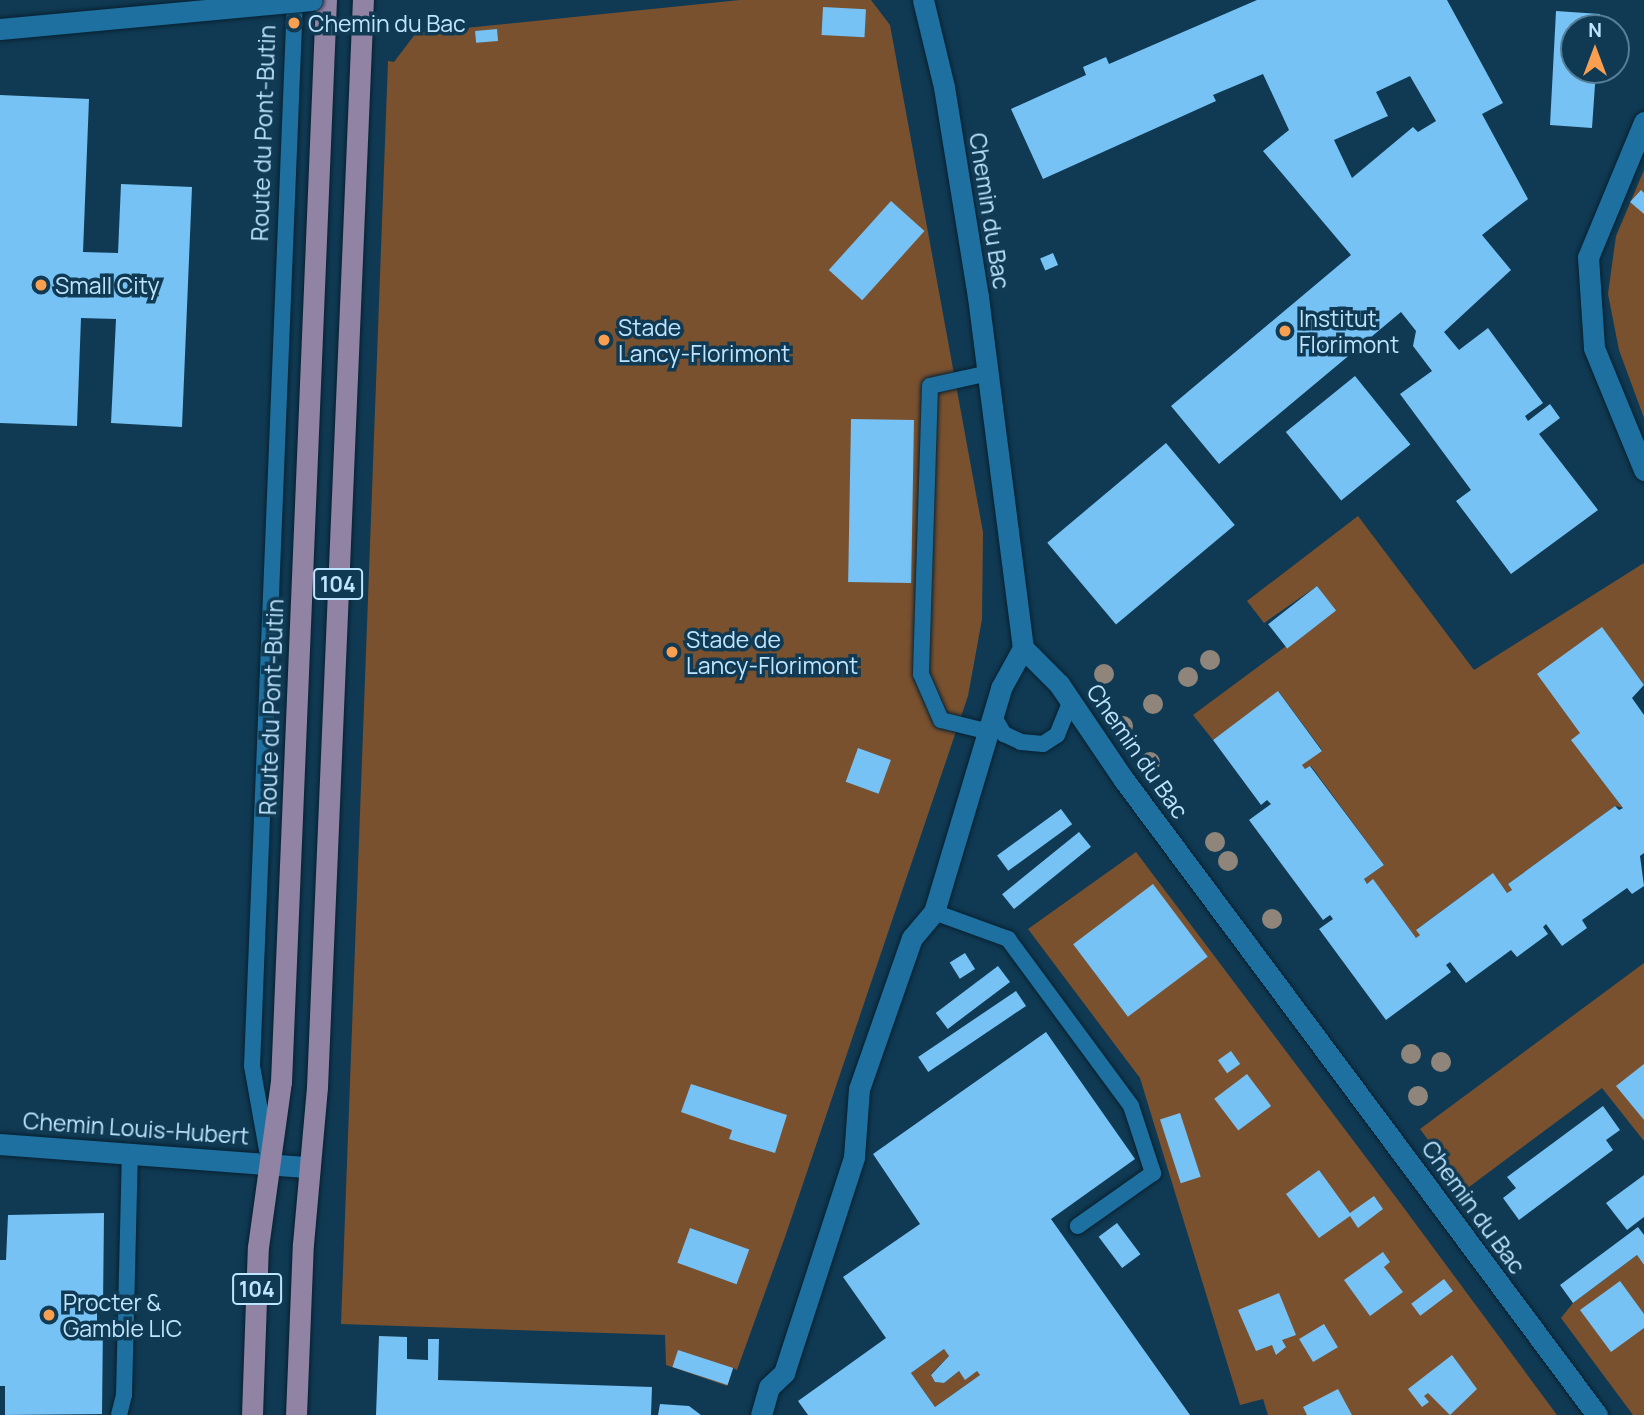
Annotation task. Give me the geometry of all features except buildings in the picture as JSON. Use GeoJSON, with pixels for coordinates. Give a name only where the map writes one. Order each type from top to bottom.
{"type":"FeatureCollection","features":[{"type":"Feature","properties":{"kind":"main road","name":"Route du Pont-Butin"},"geometry":{"type":"LineString","coordinates":[[252,1415],[258,1247],[281,1082],[326,0]]}},
{"type":"Feature","properties":{"kind":"main road","name":"104"},"geometry":{"type":"LineString","coordinates":[[296,1415],[308,1167],[317,1087],[363,0]]}},
{"type":"Feature","properties":{"kind":"street"},"geometry":{"type":"LineString","coordinates":[[0,29],[312,0]]}},
{"type":"Feature","properties":{"kind":"street","name":"Chemin du Bac"},"geometry":{"type":"LineString","coordinates":[[923,0],[944,87],[989,373],[1023,648],[1071,701],[1597,1415]]}},
{"type":"Feature","properties":{"kind":"street"},"geometry":{"type":"LineString","coordinates":[[1644,122],[1588,257],[1594,348],[1644,470]]}},
{"type":"Feature","properties":{"kind":"street"},"geometry":{"type":"LineString","coordinates":[[761,1415],[768,1387],[784,1373],[855,1157],[859,1089],[912,939],[934,912],[1001,688],[1023,648]]}},
{"type":"Feature","properties":{"kind":"street","name":"Chemin Louis-Hubert"},"geometry":{"type":"LineString","coordinates":[[0,1144],[308,1167]]}},
{"type":"Feature","properties":{"kind":"lane","name":"Route du Pont-Butin"},"geometry":{"type":"LineString","coordinates":[[269,1164],[252,1066],[295,0]]}},
{"type":"Feature","properties":{"kind":"lane"},"geometry":{"type":"LineString","coordinates":[[989,373],[930,386],[921,674],[941,720],[992,725],[1021,742],[1042,744],[1057,735],[1071,701]]}},
{"type":"Feature","properties":{"kind":"lane"},"geometry":{"type":"LineString","coordinates":[[934,912],[1008,939],[1131,1106],[1153,1173],[1078,1226]]}},
{"type":"Feature","properties":{"kind":"lane"},"geometry":{"type":"LineString","coordinates":[[119,1415],[124,1395],[130,1154]]}},
{"type":"Feature","properties":{"kind":"shaded area","name":"Stade de Lancy-Florimont"},"geometry":{"type":"Polygon","coordinates":[[[740,0],[871,0],[890,25],[983,532],[982,619],[968,696],[785,1237],[737,1370],[733,1368],[727,1386],[666,1365],[665,1335],[341,1324],[388,61],[394,62],[416,33],[740,0]]]}},
{"type":"Feature","properties":{"kind":"shaded area"},"geometry":{"type":"Polygon","coordinates":[[[1644,170],[1644,418],[1619,350],[1608,294],[1616,236],[1644,170]]]}},
{"type":"Feature","properties":{"kind":"shaded area"},"geometry":{"type":"Polygon","coordinates":[[[1358,516],[1474,670],[1644,563],[1644,685],[1602,628],[1580,733],[1572,740],[1623,808],[1615,806],[1508,884],[1512,890],[1507,893],[1492,874],[1417,929],[1420,935],[1416,938],[1373,880],[1367,884],[1364,879],[1384,865],[1311,766],[1305,769],[1302,765],[1322,750],[1279,692],[1213,740],[1193,715],[1335,610],[1317,586],[1264,623],[1247,601],[1358,516]]]}},
{"type":"Feature","properties":{"kind":"shaded area"},"geometry":{"type":"Polygon","coordinates":[[[1136,852],[1557,1415],[1268,1415],[1263,1399],[1240,1405],[1140,1078],[1028,929],[1136,852]]]}},
{"type":"Feature","properties":{"kind":"shaded area"},"geometry":{"type":"Polygon","coordinates":[[[1644,963],[1644,1141],[1602,1088],[1465,1190],[1420,1129],[1644,963]]]}},
{"type":"Feature","properties":{"kind":"shaded area"},"geometry":{"type":"Polygon","coordinates":[[[1637,1255],[1644,1265],[1644,1415],[1633,1415],[1561,1318],[1573,1303],[1637,1255]]]}},
{"type":"Feature","properties":{"kind":"shaded area"},"geometry":{"type":"Polygon","coordinates":[[[944,1349],[949,1356],[931,1374],[935,1382],[944,1383],[959,1371],[965,1379],[977,1371],[980,1375],[935,1407],[911,1373],[944,1349]]]}},
{"type":"Feature","properties":{"kind":"place","name":"Chemin du Bac"},"geometry":{"type":"Point","coordinates":[294,23]}},
{"type":"Feature","properties":{"kind":"place","name":"Small City"},"geometry":{"type":"Point","coordinates":[41,285]}},
{"type":"Feature","properties":{"kind":"place","name":"Institut Florimont"},"geometry":{"type":"Point","coordinates":[1285,331]}},
{"type":"Feature","properties":{"kind":"place","name":"Stade Lancy-Florimont"},"geometry":{"type":"Point","coordinates":[604,340]}},
{"type":"Feature","properties":{"kind":"place","name":"Stade de Lancy-Florimont"},"geometry":{"type":"Point","coordinates":[672,652]}},
{"type":"Feature","properties":{"kind":"place","name":"Procter & Gamble LIC"},"geometry":{"type":"Point","coordinates":[49,1315]}}]}
